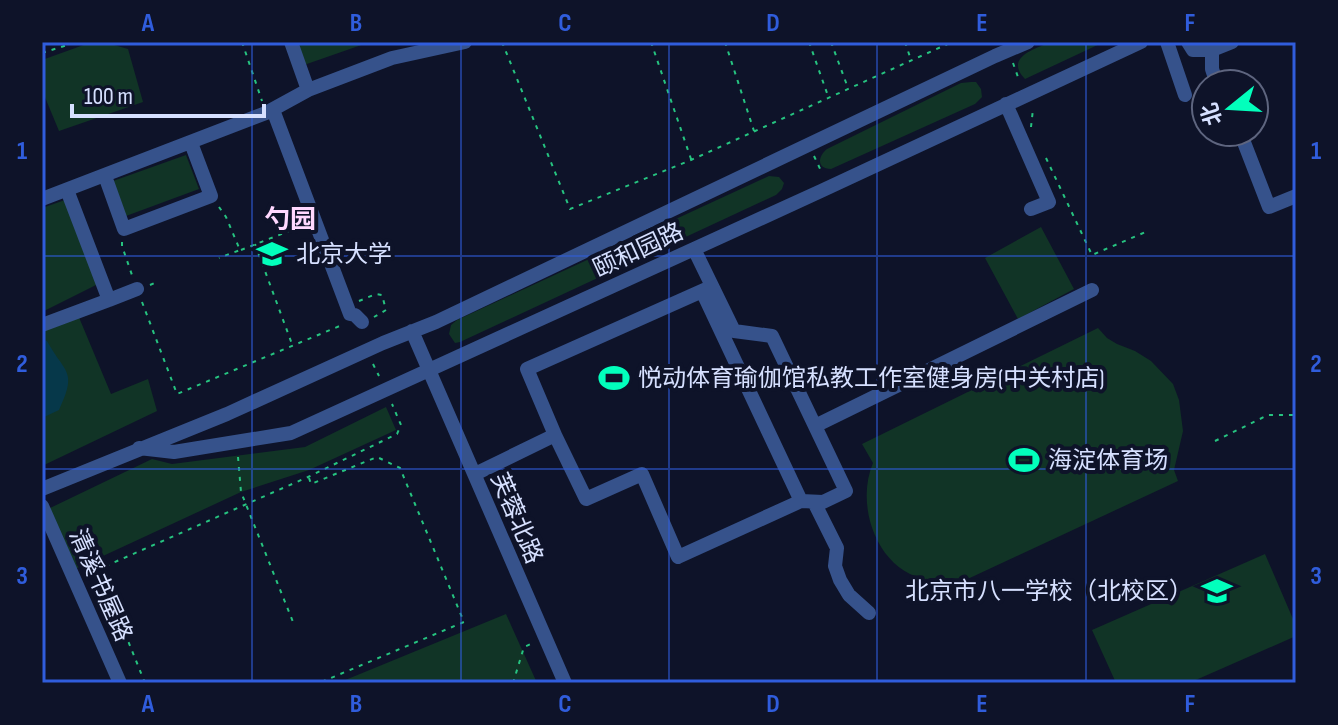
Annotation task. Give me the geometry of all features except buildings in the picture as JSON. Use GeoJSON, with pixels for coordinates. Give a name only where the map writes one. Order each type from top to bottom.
{"type":"FeatureCollection","features":[{"type":"Feature","properties":{"kind":"street"},"geometry":{"type":"LineString","coordinates":[[291,42],[308,90]]}},
{"type":"Feature","properties":{"kind":"street"},"geometry":{"type":"LineString","coordinates":[[386,42],[392,58]]}},
{"type":"Feature","properties":{"kind":"street"},"geometry":{"type":"LineString","coordinates":[[42,199],[270,112],[308,90],[392,58],[465,42]]}},
{"type":"Feature","properties":{"kind":"street","name":"颐和园路"},"geometry":{"type":"LineString","coordinates":[[42,489],[227,414],[436,322],[1028,42]]}},
{"type":"Feature","properties":{"kind":"street","name":"颐和园路"},"geometry":{"type":"LineString","coordinates":[[139,448],[174,452],[291,433],[1141,42]]}},
{"type":"Feature","properties":{"kind":"street"},"geometry":{"type":"LineString","coordinates":[[1167,42],[1185,95]]}},
{"type":"Feature","properties":{"kind":"street"},"geometry":{"type":"LineString","coordinates":[[1188,42],[1193,50],[1212,50],[1232,42]]}},
{"type":"Feature","properties":{"kind":"street"},"geometry":{"type":"LineString","coordinates":[[1212,50],[1212,68]]}},
{"type":"Feature","properties":{"kind":"street"},"geometry":{"type":"LineString","coordinates":[[1006,104],[1049,202],[1031,209]]}},
{"type":"Feature","properties":{"kind":"street"},"geometry":{"type":"LineString","coordinates":[[270,112],[350,314],[360,320]]}},
{"type":"Feature","properties":{"kind":"street"},"geometry":{"type":"LineString","coordinates":[[105,176],[124,229],[211,196],[191,143]]}},
{"type":"Feature","properties":{"kind":"street"},"geometry":{"type":"LineString","coordinates":[[1246,148],[1269,207],[1296,196]]}},
{"type":"Feature","properties":{"kind":"street"},"geometry":{"type":"LineString","coordinates":[[67,190],[109,300]]}},
{"type":"Feature","properties":{"kind":"street"},"geometry":{"type":"LineString","coordinates":[[694,249],[707,289],[807,501],[837,548],[835,566],[840,580],[849,595],[869,613]]}},
{"type":"Feature","properties":{"kind":"street"},"geometry":{"type":"LineString","coordinates":[[42,325],[137,289]]}},
{"type":"Feature","properties":{"kind":"street"},"geometry":{"type":"LineString","coordinates":[[707,289],[734,331],[772,336],[846,491],[823,502],[807,501],[678,557],[642,474],[586,499],[527,369],[707,289]]}},
{"type":"Feature","properties":{"kind":"street"},"geometry":{"type":"LineString","coordinates":[[817,425],[1092,290]]}},
{"type":"Feature","properties":{"kind":"street","name":"芙蓉北路"},"geometry":{"type":"LineString","coordinates":[[412,331],[565,683]]}},
{"type":"Feature","properties":{"kind":"street"},"geometry":{"type":"LineString","coordinates":[[475,474],[555,435]]}},
{"type":"Feature","properties":{"kind":"street","name":"清溪书屋路"},"geometry":{"type":"LineString","coordinates":[[42,506],[120,683]]}},
{"type":"Feature","properties":{"kind":"path"},"geometry":{"type":"LineString","coordinates":[[42,53],[77,42]]}},
{"type":"Feature","properties":{"kind":"path"},"geometry":{"type":"LineString","coordinates":[[123,42],[130,42]]}},
{"type":"Feature","properties":{"kind":"path"},"geometry":{"type":"LineString","coordinates":[[242,42],[270,112]]}},
{"type":"Feature","properties":{"kind":"path"},"geometry":{"type":"LineString","coordinates":[[502,42],[570,209],[691,160],[952,42]]}},
{"type":"Feature","properties":{"kind":"path"},"geometry":{"type":"LineString","coordinates":[[651,42],[691,160]]}},
{"type":"Feature","properties":{"kind":"path"},"geometry":{"type":"LineString","coordinates":[[725,42],[754,132]]}},
{"type":"Feature","properties":{"kind":"path"},"geometry":{"type":"LineString","coordinates":[[809,42],[829,97]]}},
{"type":"Feature","properties":{"kind":"path"},"geometry":{"type":"LineString","coordinates":[[831,42],[848,89]]}},
{"type":"Feature","properties":{"kind":"path"},"geometry":{"type":"LineString","coordinates":[[905,42],[912,61]]}},
{"type":"Feature","properties":{"kind":"path"},"geometry":{"type":"LineString","coordinates":[[1012,62],[1019,80]]}},
{"type":"Feature","properties":{"kind":"path"},"geometry":{"type":"LineString","coordinates":[[1033,108],[1031,128],[1034,134]]}},
{"type":"Feature","properties":{"kind":"path"},"geometry":{"type":"LineString","coordinates":[[814,156],[822,173]]}},
{"type":"Feature","properties":{"kind":"path"},"geometry":{"type":"LineString","coordinates":[[1045,157],[1092,255],[1148,231]]}},
{"type":"Feature","properties":{"kind":"path"},"geometry":{"type":"LineString","coordinates":[[211,196],[226,217],[240,250]]}},
{"type":"Feature","properties":{"kind":"path"},"geometry":{"type":"LineString","coordinates":[[219,258],[314,221]]}},
{"type":"Feature","properties":{"kind":"path"},"geometry":{"type":"LineString","coordinates":[[124,229],[122,246],[177,394],[386,310],[382,295],[376,294],[350,305]]}},
{"type":"Feature","properties":{"kind":"path"},"geometry":{"type":"LineString","coordinates":[[255,244],[293,346]]}},
{"type":"Feature","properties":{"kind":"path"},"geometry":{"type":"LineString","coordinates":[[368,352],[381,381]]}},
{"type":"Feature","properties":{"kind":"path"},"geometry":{"type":"LineString","coordinates":[[145,683],[99,569],[308,477],[397,434],[401,425],[388,396]]}},
{"type":"Feature","properties":{"kind":"path"},"geometry":{"type":"LineString","coordinates":[[1215,441],[1268,415],[1296,415]]}},
{"type":"Feature","properties":{"kind":"path"},"geometry":{"type":"LineString","coordinates":[[236,442],[241,492],[293,622]]}},
{"type":"Feature","properties":{"kind":"path"},"geometry":{"type":"LineString","coordinates":[[308,477],[311,484],[377,457],[400,468],[464,622],[319,683]]}},
{"type":"Feature","properties":{"kind":"path"},"geometry":{"type":"LineString","coordinates":[[513,683],[524,647],[545,637]]}},
{"type":"Feature","properties":{"kind":"green space"},"geometry":{"type":"Polygon","coordinates":[[[92,42],[128,49],[143,102],[59,131],[42,90],[42,60],[92,42]]]}},
{"type":"Feature","properties":{"kind":"green space"},"geometry":{"type":"Polygon","coordinates":[[[296,42],[370,42],[304,65],[296,42]]]}},
{"type":"Feature","properties":{"kind":"green space"},"geometry":{"type":"Polygon","coordinates":[[[1051,42],[1104,42],[1025,79],[1019,71],[1020,59],[1051,42]]]}},
{"type":"Feature","properties":{"kind":"green space"},"geometry":{"type":"Polygon","coordinates":[[[976,82],[982,97],[975,104],[831,169],[821,165],[820,158],[827,149],[961,83],[976,82]]]}},
{"type":"Feature","properties":{"kind":"green space"},"geometry":{"type":"Polygon","coordinates":[[[186,155],[199,189],[126,216],[113,181],[186,155]]]}},
{"type":"Feature","properties":{"kind":"green space"},"geometry":{"type":"Polygon","coordinates":[[[769,176],[779,177],[784,183],[776,195],[460,342],[455,343],[449,334],[451,325],[457,320],[769,176]]]}},
{"type":"Feature","properties":{"kind":"green space"},"geometry":{"type":"Polygon","coordinates":[[[65,200],[98,284],[42,312],[42,208],[65,200]]]}},
{"type":"Feature","properties":{"kind":"green space"},"geometry":{"type":"Polygon","coordinates":[[[1041,227],[1074,289],[1018,319],[985,258],[1041,227]]]}},
{"type":"Feature","properties":{"kind":"green space"},"geometry":{"type":"Polygon","coordinates":[[[42,313],[47,329],[78,315],[111,394],[148,379],[157,411],[42,466],[42,313]]]}},
{"type":"Feature","properties":{"kind":"green space","name":"海淀体育场"},"geometry":{"type":"Polygon","coordinates":[[[1098,328],[1107,338],[1151,361],[1173,384],[1179,400],[1183,431],[1174,470],[1178,481],[944,590],[939,580],[919,577],[902,569],[877,540],[870,521],[867,501],[873,463],[862,444],[1098,328]]]}},
{"type":"Feature","properties":{"kind":"green space"},"geometry":{"type":"Polygon","coordinates":[[[386,407],[396,430],[309,470],[241,492],[75,569],[48,509],[152,459],[172,464],[305,447],[386,407]]]}},
{"type":"Feature","properties":{"kind":"green space","name":"北京市八一学校（北校区）"},"geometry":{"type":"Polygon","coordinates":[[[1265,554],[1296,626],[1296,636],[1189,683],[1116,683],[1092,630],[1265,554]]]}},
{"type":"Feature","properties":{"kind":"green space"},"geometry":{"type":"Polygon","coordinates":[[[506,614],[537,683],[338,683],[506,614]]]}},
{"type":"Feature","properties":{"kind":"water"},"geometry":{"type":"Polygon","coordinates":[[[42,339],[47,341],[64,367],[68,387],[59,410],[42,418],[42,339]]]}},
{"type":"Feature","properties":{"kind":"place","name":"北京大学"},"geometry":{"type":"Point","coordinates":[272,254]}},
{"type":"Feature","properties":{"kind":"place","name":"悦动体育瑜伽馆私教工作室健身房(中关村店)"},"geometry":{"type":"Point","coordinates":[614,378]}},
{"type":"Feature","properties":{"kind":"place","name":"海淀体育场"},"geometry":{"type":"Point","coordinates":[1024,460]}},
{"type":"Feature","properties":{"kind":"place","name":"北京市八一学校（北校区）"},"geometry":{"type":"Point","coordinates":[1217,591]}},
{"type":"Feature","properties":{"kind":"district","name":"勺园"},"geometry":{"type":"Point","coordinates":[290,219]}}]}
